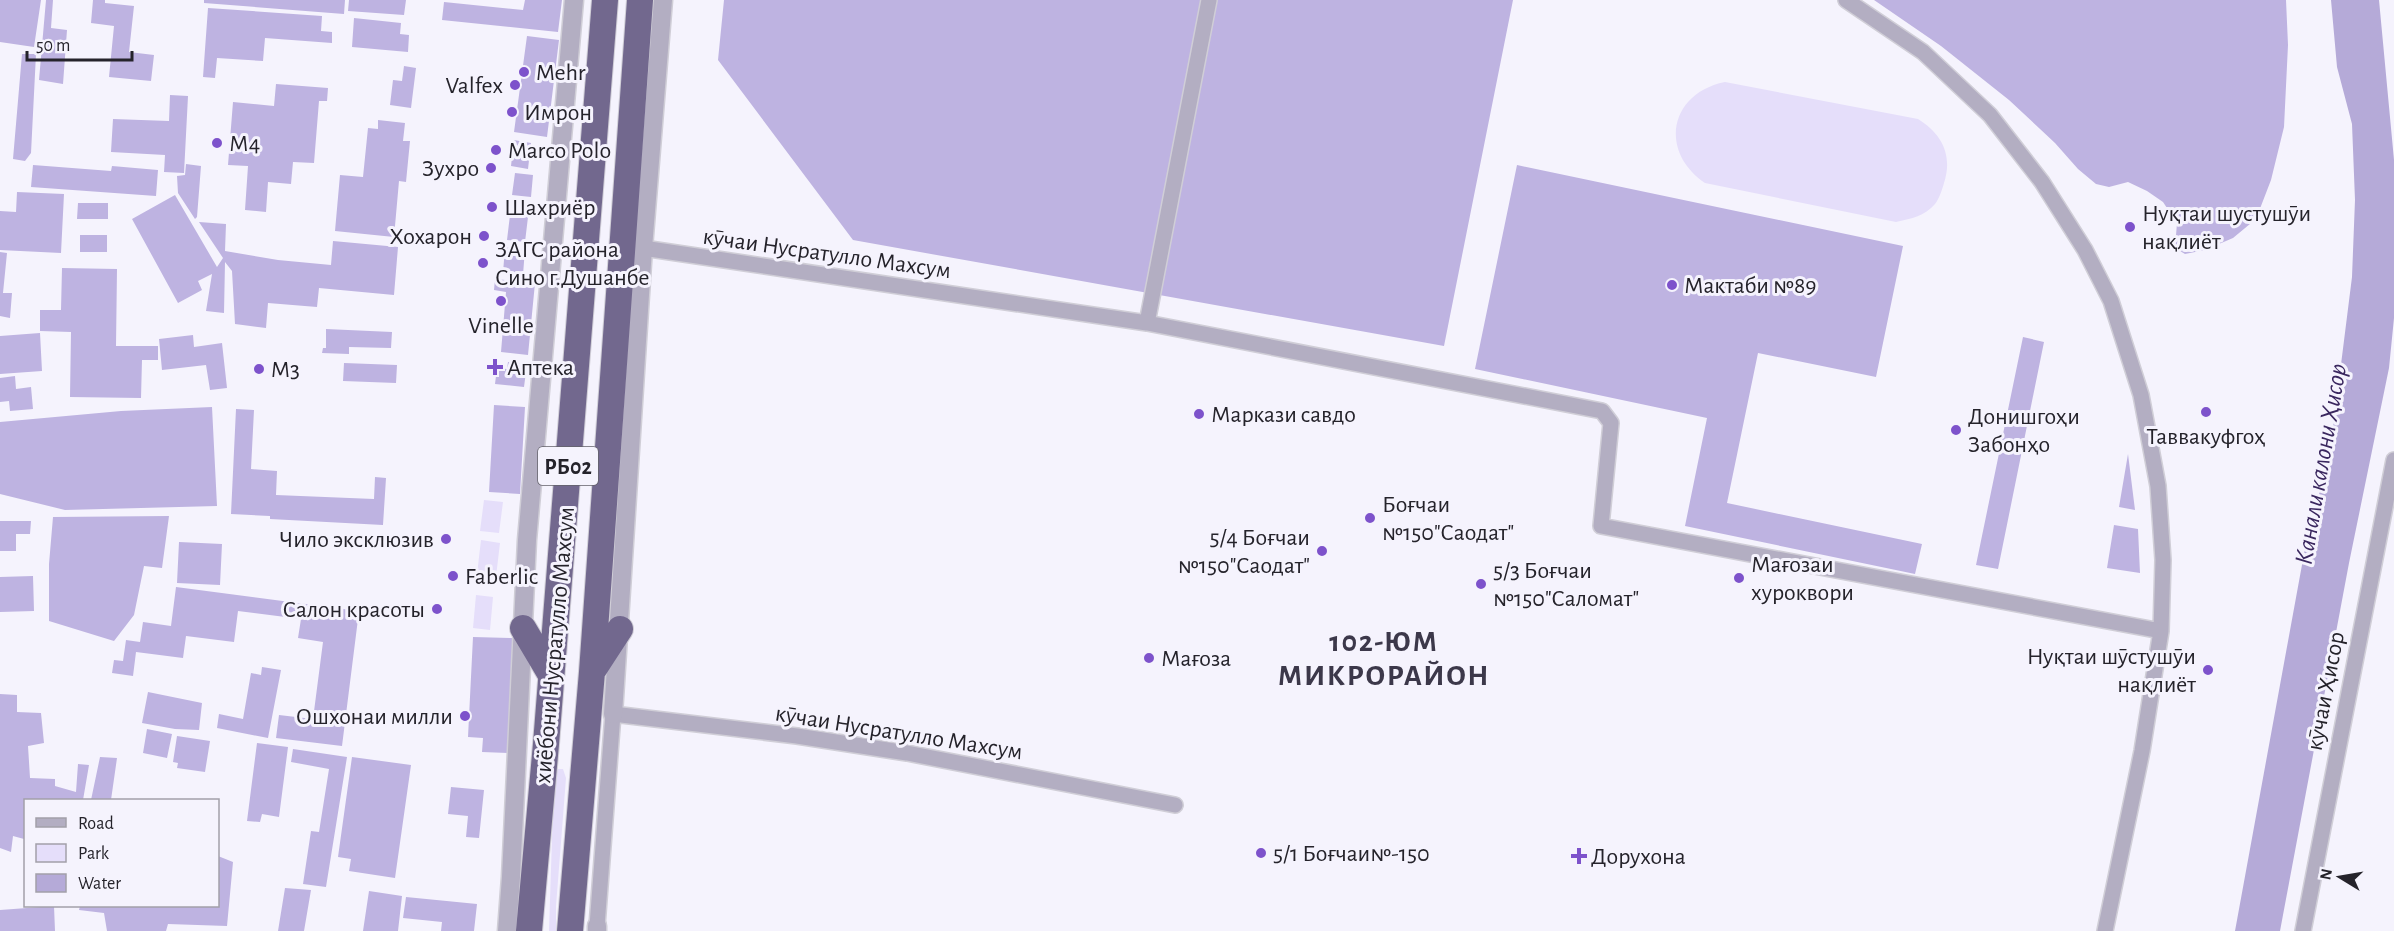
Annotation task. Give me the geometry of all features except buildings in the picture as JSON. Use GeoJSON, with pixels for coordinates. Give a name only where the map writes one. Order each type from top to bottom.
{"type":"FeatureCollection","features":[{"type":"Feature","properties":{"kind":"highway","name":"хиёбони Нусратулло Махсум"},"geometry":{"type":"LineString","coordinates":[[529,931],[605,0]]}},
{"type":"Feature","properties":{"kind":"highway","name":"хиёбони Нусратулло Махсум"},"geometry":{"type":"LineString","coordinates":[[570,931],[592,672],[640,0]]}},
{"type":"Feature","properties":{"kind":"highway"},"geometry":{"type":"LineString","coordinates":[[522,628],[551,675]]}},
{"type":"Feature","properties":{"kind":"highway"},"geometry":{"type":"LineString","coordinates":[[592,672],[620,629]]}},
{"type":"Feature","properties":{"kind":"street"},"geometry":{"type":"LineString","coordinates":[[507,931],[531,498],[574,0]]}},
{"type":"Feature","properties":{"kind":"street"},"geometry":{"type":"LineString","coordinates":[[597,929],[620,629],[643,248],[663,0]]}},
{"type":"Feature","properties":{"kind":"street"},"geometry":{"type":"LineString","coordinates":[[1147,323],[1209,0]]}},
{"type":"Feature","properties":{"kind":"street"},"geometry":{"type":"LineString","coordinates":[[1846,0],[1923,52],[1990,115],[2042,182],[2085,250],[2111,301],[2141,395],[2158,486],[2163,560],[2162,631],[2142,751],[2105,931]]}},
{"type":"Feature","properties":{"kind":"street","name":"кӯчаи Нусратулло Махсум"},"geometry":{"type":"LineString","coordinates":[[643,248],[1147,323],[1602,411],[1611,423],[1601,526],[2162,631]]}},
{"type":"Feature","properties":{"kind":"street","name":"кӯчаи Ҳисор"},"geometry":{"type":"LineString","coordinates":[[2303,931],[2394,460]]}},
{"type":"Feature","properties":{"kind":"street","name":"кӯчаи Нусратулло Махсум"},"geometry":{"type":"LineString","coordinates":[[613,714],[797,736],[907,753],[1175,805]]}},
{"type":"Feature","properties":{"kind":"green space"},"geometry":{"type":"Polygon","coordinates":[[[1725,82],[1918,119],[1939,138],[1946,154],[1946,173],[1938,200],[1922,214],[1896,222],[1705,183],[1690,170],[1681,155],[1676,140],[1677,125],[1682,110],[1692,98],[1706,88],[1725,82]]]}},
{"type":"Feature","properties":{"kind":"green space"},"geometry":{"type":"Polygon","coordinates":[[[484,500],[503,502],[499,533],[480,531],[484,500]]]}},
{"type":"Feature","properties":{"kind":"green space"},"geometry":{"type":"Polygon","coordinates":[[[481,540],[500,543],[495,585],[476,583],[481,540]]]}},
{"type":"Feature","properties":{"kind":"green space"},"geometry":{"type":"Polygon","coordinates":[[[476,595],[493,597],[490,630],[473,628],[476,595]]]}},
{"type":"Feature","properties":{"kind":"green space"},"geometry":{"type":"Polygon","coordinates":[[[558,769],[563,769],[566,778],[556,931],[549,931],[554,776],[558,769]]]}},
{"type":"Feature","properties":{"kind":"shaded area"},"geometry":{"type":"Polygon","coordinates":[[[0,0],[41,0],[34,47],[0,42],[0,0]]]}},
{"type":"Feature","properties":{"kind":"shaded area"},"geometry":{"type":"Polygon","coordinates":[[[46,0],[53,0],[51,28],[67,30],[63,84],[39,80],[46,0]]]}},
{"type":"Feature","properties":{"kind":"shaded area"},"geometry":{"type":"Polygon","coordinates":[[[93,0],[134,6],[129,52],[154,55],[151,81],[109,77],[114,26],[91,23],[93,0]]]}},
{"type":"Feature","properties":{"kind":"shaded area"},"geometry":{"type":"Polygon","coordinates":[[[204,0],[345,0],[344,14],[204,3],[204,0]]]}},
{"type":"Feature","properties":{"kind":"shaded area"},"geometry":{"type":"Polygon","coordinates":[[[349,0],[406,0],[404,15],[348,11],[349,0]]]}},
{"type":"Feature","properties":{"kind":"shaded area"},"geometry":{"type":"Polygon","coordinates":[[[525,0],[562,0],[558,32],[442,20],[444,2],[523,10],[525,0]]]}},
{"type":"Feature","properties":{"kind":"shaded area"},"geometry":{"type":"Polygon","coordinates":[[[724,0],[1513,0],[1444,346],[853,240],[718,60],[724,0]]]}},
{"type":"Feature","properties":{"kind":"shaded area"},"geometry":{"type":"Polygon","coordinates":[[[1874,0],[2286,0],[2288,45],[2284,127],[2271,180],[2256,219],[2233,238],[2205,250],[2185,254],[2175,248],[2177,223],[2163,202],[2128,182],[2109,187],[2096,184],[2009,100],[1941,46],[1874,0]]]}},
{"type":"Feature","properties":{"kind":"shaded area"},"geometry":{"type":"Polygon","coordinates":[[[208,8],[322,16],[321,31],[332,32],[332,43],[265,38],[263,61],[217,58],[215,78],[203,77],[208,8]]]}},
{"type":"Feature","properties":{"kind":"shaded area"},"geometry":{"type":"Polygon","coordinates":[[[354,18],[401,23],[400,34],[409,35],[408,52],[352,47],[354,18]]]}},
{"type":"Feature","properties":{"kind":"shaded area"},"geometry":{"type":"Polygon","coordinates":[[[527,36],[559,40],[547,137],[514,132],[527,36]]]}},
{"type":"Feature","properties":{"kind":"shaded area"},"geometry":{"type":"Polygon","coordinates":[[[22,54],[36,54],[31,153],[25,161],[13,159],[22,54]]]}},
{"type":"Feature","properties":{"kind":"shaded area"},"geometry":{"type":"Polygon","coordinates":[[[404,66],[416,68],[411,108],[390,105],[393,80],[402,81],[404,66]]]}},
{"type":"Feature","properties":{"kind":"shaded area"},"geometry":{"type":"Polygon","coordinates":[[[276,84],[328,88],[327,101],[319,101],[314,163],[293,162],[291,184],[268,182],[266,212],[245,210],[248,166],[228,165],[233,102],[274,106],[276,84]]]}},
{"type":"Feature","properties":{"kind":"shaded area"},"geometry":{"type":"Polygon","coordinates":[[[170,95],[188,96],[184,173],[164,172],[165,155],[111,152],[113,119],[169,121],[170,95]]]}},
{"type":"Feature","properties":{"kind":"shaded area"},"geometry":{"type":"Polygon","coordinates":[[[378,120],[405,123],[403,141],[410,141],[406,182],[399,181],[394,237],[335,231],[340,175],[363,177],[368,128],[378,129],[378,120]]]}},
{"type":"Feature","properties":{"kind":"shaded area"},"geometry":{"type":"Polygon","coordinates":[[[514,140],[531,143],[528,169],[511,166],[514,140]]]}},
{"type":"Feature","properties":{"kind":"shaded area"},"geometry":{"type":"Polygon","coordinates":[[[186,164],[201,166],[195,219],[178,193],[177,176],[185,175],[186,164]]]}},
{"type":"Feature","properties":{"kind":"shaded area"},"geometry":{"type":"Polygon","coordinates":[[[33,165],[111,171],[112,166],[158,170],[156,196],[31,187],[33,165]]]}},
{"type":"Feature","properties":{"kind":"shaded area"},"geometry":{"type":"Polygon","coordinates":[[[1517,165],[1903,246],[1876,377],[1758,353],[1727,503],[1922,544],[1915,574],[1685,526],[1707,418],[1475,369],[1517,165]]]}},
{"type":"Feature","properties":{"kind":"shaded area"},"geometry":{"type":"Polygon","coordinates":[[[515,173],[533,175],[531,197],[512,195],[515,173]]]}},
{"type":"Feature","properties":{"kind":"shaded area"},"geometry":{"type":"Polygon","coordinates":[[[17,192],[64,194],[61,253],[0,250],[0,211],[16,212],[17,192]]]}},
{"type":"Feature","properties":{"kind":"shaded area"},"geometry":{"type":"Polygon","coordinates":[[[175,195],[217,267],[223,258],[199,222],[226,224],[225,251],[278,260],[331,265],[333,241],[398,247],[394,295],[319,288],[317,307],[268,303],[266,328],[235,324],[232,271],[225,262],[224,313],[206,311],[212,274],[198,281],[202,290],[178,303],[132,219],[175,195]]]}},
{"type":"Feature","properties":{"kind":"shaded area"},"geometry":{"type":"Polygon","coordinates":[[[78,203],[108,203],[108,219],[77,219],[78,203]]]}},
{"type":"Feature","properties":{"kind":"shaded area"},"geometry":{"type":"Polygon","coordinates":[[[510,215],[528,217],[525,242],[507,240],[510,215]]]}},
{"type":"Feature","properties":{"kind":"shaded area"},"geometry":{"type":"Polygon","coordinates":[[[80,235],[107,235],[107,252],[80,252],[80,235]]]}},
{"type":"Feature","properties":{"kind":"shaded area"},"geometry":{"type":"Polygon","coordinates":[[[505,247],[525,249],[523,275],[503,273],[505,247]]]}},
{"type":"Feature","properties":{"kind":"shaded area"},"geometry":{"type":"Polygon","coordinates":[[[0,252],[7,253],[3,293],[12,293],[10,318],[0,316],[0,252]]]}},
{"type":"Feature","properties":{"kind":"shaded area"},"geometry":{"type":"Polygon","coordinates":[[[62,268],[117,269],[116,346],[158,346],[158,360],[142,360],[141,398],[70,397],[71,332],[40,331],[40,310],[61,310],[62,268]]]}},
{"type":"Feature","properties":{"kind":"shaded area"},"geometry":{"type":"Polygon","coordinates":[[[495,279],[535,283],[528,355],[501,352],[506,292],[494,290],[495,279]]]}},
{"type":"Feature","properties":{"kind":"shaded area"},"geometry":{"type":"Polygon","coordinates":[[[326,329],[392,332],[391,348],[349,347],[349,354],[322,353],[323,348],[326,348],[326,329]]]}},
{"type":"Feature","properties":{"kind":"shaded area"},"geometry":{"type":"Polygon","coordinates":[[[40,333],[42,371],[0,374],[0,336],[40,333]]]}},
{"type":"Feature","properties":{"kind":"shaded area"},"geometry":{"type":"Polygon","coordinates":[[[193,335],[194,347],[222,343],[227,388],[210,390],[206,365],[162,370],[159,339],[193,335]]]}},
{"type":"Feature","properties":{"kind":"shaded area"},"geometry":{"type":"Polygon","coordinates":[[[2023,337],[2044,342],[1998,569],[1976,565],[2023,337]]]}},
{"type":"Feature","properties":{"kind":"shaded area"},"geometry":{"type":"Polygon","coordinates":[[[508,362],[527,364],[524,387],[495,384],[497,368],[507,369],[508,362]]]}},
{"type":"Feature","properties":{"kind":"shaded area"},"geometry":{"type":"Polygon","coordinates":[[[344,363],[397,365],[396,383],[343,381],[344,363]]]}},
{"type":"Feature","properties":{"kind":"shaded area"},"geometry":{"type":"Polygon","coordinates":[[[15,376],[16,389],[31,387],[33,409],[10,411],[9,401],[0,402],[0,378],[15,376]]]}},
{"type":"Feature","properties":{"kind":"shaded area"},"geometry":{"type":"Polygon","coordinates":[[[494,405],[525,407],[520,494],[489,492],[494,405]]]}},
{"type":"Feature","properties":{"kind":"shaded area"},"geometry":{"type":"Polygon","coordinates":[[[212,407],[217,506],[65,510],[0,494],[0,422],[121,411],[212,407]]]}},
{"type":"Feature","properties":{"kind":"shaded area"},"geometry":{"type":"Polygon","coordinates":[[[236,409],[254,410],[251,469],[277,471],[276,495],[374,499],[375,477],[386,478],[383,525],[270,519],[270,516],[231,514],[236,409]]]}},
{"type":"Feature","properties":{"kind":"shaded area"},"geometry":{"type":"Polygon","coordinates":[[[2128,454],[2135,510],[2119,507],[2128,454]]]}},
{"type":"Feature","properties":{"kind":"shaded area"},"geometry":{"type":"Polygon","coordinates":[[[169,516],[162,568],[144,566],[134,615],[114,641],[49,621],[49,564],[53,517],[169,516]]]}},
{"type":"Feature","properties":{"kind":"shaded area"},"geometry":{"type":"Polygon","coordinates":[[[0,521],[31,521],[30,534],[16,534],[16,551],[0,551],[0,521]]]}},
{"type":"Feature","properties":{"kind":"shaded area"},"geometry":{"type":"Polygon","coordinates":[[[2114,525],[2138,529],[2140,573],[2107,568],[2114,525]]]}},
{"type":"Feature","properties":{"kind":"shaded area"},"geometry":{"type":"Polygon","coordinates":[[[179,542],[222,544],[220,585],[177,583],[179,542]]]}},
{"type":"Feature","properties":{"kind":"shaded area"},"geometry":{"type":"Polygon","coordinates":[[[33,576],[34,611],[0,612],[0,577],[33,576]]]}},
{"type":"Feature","properties":{"kind":"shaded area"},"geometry":{"type":"Polygon","coordinates":[[[176,587],[359,611],[342,746],[276,738],[279,715],[313,719],[323,642],[298,638],[301,619],[238,611],[234,642],[186,636],[183,658],[136,652],[133,676],[112,673],[114,660],[123,661],[126,640],[140,642],[143,622],[171,626],[176,587]]]}},
{"type":"Feature","properties":{"kind":"shaded area"},"geometry":{"type":"Polygon","coordinates":[[[473,637],[513,638],[508,753],[482,752],[483,738],[468,737],[473,637]]]}},
{"type":"Feature","properties":{"kind":"shaded area"},"geometry":{"type":"Polygon","coordinates":[[[262,667],[281,670],[268,738],[217,728],[219,714],[243,719],[251,673],[261,675],[262,667]]]}},
{"type":"Feature","properties":{"kind":"shaded area"},"geometry":{"type":"Polygon","coordinates":[[[148,692],[202,703],[199,730],[175,729],[142,723],[148,692]]]}},
{"type":"Feature","properties":{"kind":"shaded area"},"geometry":{"type":"Polygon","coordinates":[[[0,694],[17,695],[17,712],[41,713],[44,743],[28,746],[30,778],[55,779],[55,786],[76,792],[78,764],[89,765],[83,799],[24,799],[24,839],[13,836],[11,852],[0,848],[0,694]]]}},
{"type":"Feature","properties":{"kind":"shaded area"},"geometry":{"type":"Polygon","coordinates":[[[147,729],[172,734],[167,758],[143,753],[147,729]]]}},
{"type":"Feature","properties":{"kind":"shaded area"},"geometry":{"type":"Polygon","coordinates":[[[177,736],[210,741],[205,772],[177,768],[178,763],[173,762],[177,736]]]}},
{"type":"Feature","properties":{"kind":"shaded area"},"geometry":{"type":"Polygon","coordinates":[[[257,743],[288,747],[279,817],[262,814],[260,822],[247,821],[257,743]]]}},
{"type":"Feature","properties":{"kind":"shaded area"},"geometry":{"type":"Polygon","coordinates":[[[293,749],[347,757],[326,887],[303,884],[311,831],[319,832],[329,769],[291,762],[293,749]]]}},
{"type":"Feature","properties":{"kind":"shaded area"},"geometry":{"type":"Polygon","coordinates":[[[100,757],[117,758],[111,799],[91,799],[100,757]]]}},
{"type":"Feature","properties":{"kind":"shaded area"},"geometry":{"type":"Polygon","coordinates":[[[352,757],[411,765],[395,878],[349,871],[351,859],[338,857],[352,757]]]}},
{"type":"Feature","properties":{"kind":"shaded area"},"geometry":{"type":"Polygon","coordinates":[[[451,787],[484,790],[479,838],[466,837],[468,816],[448,814],[451,787]]]}},
{"type":"Feature","properties":{"kind":"shaded area"},"geometry":{"type":"Polygon","coordinates":[[[219,856],[233,862],[227,926],[168,924],[166,931],[107,931],[104,913],[79,910],[80,907],[219,907],[219,856]]]}},
{"type":"Feature","properties":{"kind":"shaded area"},"geometry":{"type":"Polygon","coordinates":[[[285,888],[311,890],[304,931],[278,931],[285,888]]]}},
{"type":"Feature","properties":{"kind":"shaded area"},"geometry":{"type":"Polygon","coordinates":[[[369,891],[402,896],[398,931],[363,931],[369,891]]]}},
{"type":"Feature","properties":{"kind":"shaded area"},"geometry":{"type":"Polygon","coordinates":[[[406,897],[477,904],[474,931],[441,931],[442,922],[403,918],[406,897]]]}},
{"type":"Feature","properties":{"kind":"shaded area"},"geometry":{"type":"Polygon","coordinates":[[[54,907],[55,931],[0,931],[0,910],[54,907]]]}},
{"type":"Feature","properties":{"kind":"water"},"geometry":{"type":"Polygon","coordinates":[[[2331,0],[2379,0],[2394,160],[2394,318],[2389,368],[2349,563],[2280,931],[2235,931],[2308,532],[2322,484],[2333,428],[2352,277],[2355,200],[2352,124],[2337,67],[2331,0]]]}},
{"type":"Feature","properties":{"kind":"place","name":"Mehr"},"geometry":{"type":"Point","coordinates":[524,72]}},
{"type":"Feature","properties":{"kind":"place","name":"Valfex"},"geometry":{"type":"Point","coordinates":[515,85]}},
{"type":"Feature","properties":{"kind":"place","name":"Имрон"},"geometry":{"type":"Point","coordinates":[512,112]}},
{"type":"Feature","properties":{"kind":"place","name":"М4"},"geometry":{"type":"Point","coordinates":[217,143]}},
{"type":"Feature","properties":{"kind":"place","name":"Marco Polo"},"geometry":{"type":"Point","coordinates":[496,150]}},
{"type":"Feature","properties":{"kind":"place","name":"Зухро"},"geometry":{"type":"Point","coordinates":[491,168]}},
{"type":"Feature","properties":{"kind":"place","name":"Шахриёр"},"geometry":{"type":"Point","coordinates":[492,207]}},
{"type":"Feature","properties":{"kind":"place","name":"Нуқтаи шустушӯи нақлиёт"},"geometry":{"type":"Point","coordinates":[2130,227]}},
{"type":"Feature","properties":{"kind":"place","name":"Хохарон"},"geometry":{"type":"Point","coordinates":[484,236]}},
{"type":"Feature","properties":{"kind":"place","name":"ЗАГС района Сино г.Душанбе"},"geometry":{"type":"Point","coordinates":[483,263]}},
{"type":"Feature","properties":{"kind":"place","name":"Мактаби №89"},"geometry":{"type":"Point","coordinates":[1672,285]}},
{"type":"Feature","properties":{"kind":"place","name":"Vinelle"},"geometry":{"type":"Point","coordinates":[501,301]}},
{"type":"Feature","properties":{"kind":"place","name":"Аптека"},"geometry":{"type":"Point","coordinates":[495,367]}},
{"type":"Feature","properties":{"kind":"place","name":"M3"},"geometry":{"type":"Point","coordinates":[259,369]}},
{"type":"Feature","properties":{"kind":"place","name":"Таввакуфгоҳ"},"geometry":{"type":"Point","coordinates":[2206,412]}},
{"type":"Feature","properties":{"kind":"place","name":"Маркази савдо"},"geometry":{"type":"Point","coordinates":[1199,414]}},
{"type":"Feature","properties":{"kind":"place","name":"Донишгоҳи Забонҳо"},"geometry":{"type":"Point","coordinates":[1956,430]}},
{"type":"Feature","properties":{"kind":"place","name":"Боғчаи №150\"Саодат\""},"geometry":{"type":"Point","coordinates":[1370,518]}},
{"type":"Feature","properties":{"kind":"place","name":"Чило эксклюзив"},"geometry":{"type":"Point","coordinates":[446,539]}},
{"type":"Feature","properties":{"kind":"place","name":"5/4 Боғчаи №150\"Саодат\""},"geometry":{"type":"Point","coordinates":[1322,551]}},
{"type":"Feature","properties":{"kind":"place","name":"Faberlic"},"geometry":{"type":"Point","coordinates":[453,576]}},
{"type":"Feature","properties":{"kind":"place","name":"Мағозаи хуроквори"},"geometry":{"type":"Point","coordinates":[1739,578]}},
{"type":"Feature","properties":{"kind":"place","name":"5/3 Боғчаи №150\"Саломат\""},"geometry":{"type":"Point","coordinates":[1481,584]}},
{"type":"Feature","properties":{"kind":"place","name":"Салон красоты"},"geometry":{"type":"Point","coordinates":[437,609]}},
{"type":"Feature","properties":{"kind":"place","name":"Мағоза"},"geometry":{"type":"Point","coordinates":[1149,658]}},
{"type":"Feature","properties":{"kind":"place","name":"Нуқтаи шӯстушӯи нақлиёт"},"geometry":{"type":"Point","coordinates":[2208,670]}},
{"type":"Feature","properties":{"kind":"place","name":"Ошхонаи милли"},"geometry":{"type":"Point","coordinates":[465,716]}},
{"type":"Feature","properties":{"kind":"place","name":"5/1 Боғчаи№-150"},"geometry":{"type":"Point","coordinates":[1261,853]}},
{"type":"Feature","properties":{"kind":"place","name":"Дорухона"},"geometry":{"type":"Point","coordinates":[1579,856]}},
{"type":"Feature","properties":{"kind":"district","name":"102-ЮМ МИКРОРАЙОН"},"geometry":{"type":"Point","coordinates":[1384,658]}},
{"type":"Feature","properties":{"kind":"water label","name":"Канали калони Ҳисор"},"geometry":{"type":"Point","coordinates":[2320,464]}}]}
